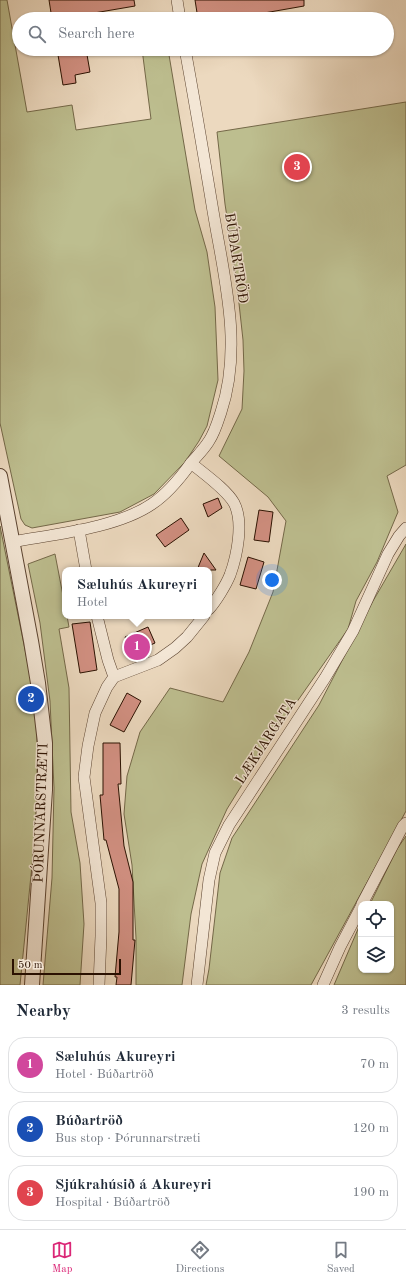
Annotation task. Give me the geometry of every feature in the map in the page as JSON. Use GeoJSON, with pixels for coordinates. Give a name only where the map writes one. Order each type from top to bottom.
{"type":"FeatureCollection","features":[{"type":"Feature","properties":{"kind":"street"},"geometry":{"type":"LineString","coordinates":[[177,0],[179,12]]}},
{"type":"Feature","properties":{"kind":"street","name":"BÚÐARTRÖÐ"},"geometry":{"type":"LineString","coordinates":[[12,542],[90,528],[125,518],[152,504],[179,479],[191,464],[210,440],[219,420],[226,397],[231,356],[232,331],[225,280],[186,56]]}},
{"type":"Feature","properties":{"kind":"street"},"geometry":{"type":"LineString","coordinates":[[191,464],[221,488],[234,503],[238,516],[238,543],[229,576],[212,604]]}},
{"type":"Feature","properties":{"kind":"street","name":"ÞÓRUNNARSTRÆTI"},"geometry":{"type":"LineString","coordinates":[[0,476],[34,655],[45,743],[45,790],[32,985]]}},
{"type":"Feature","properties":{"kind":"street","name":"LÆKJARGATA"},"geometry":{"type":"LineString","coordinates":[[197,985],[209,880],[215,853],[229,825],[353,631],[388,554],[399,536],[406,528]]}},
{"type":"Feature","properties":{"kind":"street"},"geometry":{"type":"LineString","coordinates":[[79,530],[85,567]]}},
{"type":"Feature","properties":{"kind":"street"},"geometry":{"type":"LineString","coordinates":[[98,619],[114,677]]}},
{"type":"Feature","properties":{"kind":"street"},"geometry":{"type":"LineString","coordinates":[[99,985],[101,903],[84,777],[88,746],[95,713],[107,687],[114,677],[158,660],[187,637],[202,619]]}},
{"type":"Feature","properties":{"kind":"street"},"geometry":{"type":"LineString","coordinates":[[364,901],[403,826],[406,823]]}},
{"type":"Feature","properties":{"kind":"street"},"geometry":{"type":"LineString","coordinates":[[323,985],[340,947],[358,913]]}},
{"type":"Feature","properties":{"kind":"green space"},"geometry":{"type":"Polygon","coordinates":[[[0,0],[7,0],[12,28],[12,56],[17,56],[27,112],[72,105],[76,130],[151,119],[143,56],[169,56],[195,210],[207,252],[215,307],[218,380],[207,426],[185,462],[154,494],[120,512],[32,528],[25,525],[21,519],[0,423],[0,0]]]}},
{"type":"Feature","properties":{"kind":"green space"},"geometry":{"type":"Polygon","coordinates":[[[406,102],[406,465],[387,476],[398,512],[377,562],[356,601],[348,629],[268,743],[227,809],[202,864],[191,914],[182,985],[136,985],[136,938],[132,865],[124,814],[127,776],[140,732],[170,688],[223,702],[249,652],[273,592],[286,521],[268,497],[219,456],[242,409],[244,371],[243,340],[236,276],[225,204],[217,132],[406,102]]]}},
{"type":"Feature","properties":{"kind":"green space"},"geometry":{"type":"Polygon","coordinates":[[[0,526],[32,684],[37,736],[37,815],[20,985],[0,985],[0,526]]]}},
{"type":"Feature","properties":{"kind":"green space"},"geometry":{"type":"Polygon","coordinates":[[[406,544],[406,811],[311,985],[206,985],[220,873],[232,838],[319,705],[373,601],[406,544]]]}},
{"type":"Feature","properties":{"kind":"green space"},"geometry":{"type":"Polygon","coordinates":[[[55,554],[62,590],[62,619],[68,619],[69,627],[59,629],[69,688],[71,812],[80,863],[84,924],[80,985],[43,985],[52,878],[54,788],[50,701],[40,623],[28,564],[55,554]]]}},
{"type":"Feature","properties":{"kind":"green space"},"geometry":{"type":"Polygon","coordinates":[[[406,836],[406,985],[334,985],[358,929],[358,973],[394,973],[394,901],[371,901],[397,849],[406,836]]]}},
{"type":"Feature","properties":{"kind":"building"},"geometry":{"type":"Polygon","coordinates":[[[49,0],[134,0],[135,6],[100,12],[51,12],[49,0]]]}},
{"type":"Feature","properties":{"kind":"building"},"geometry":{"type":"Polygon","coordinates":[[[195,0],[304,0],[304,6],[270,12],[197,12],[195,0]]]}},
{"type":"Feature","properties":{"kind":"building"},"geometry":{"type":"Polygon","coordinates":[[[58,56],[87,56],[90,72],[75,75],[76,83],[63,85],[58,56]]]}},
{"type":"Feature","properties":{"kind":"building"},"geometry":{"type":"Polygon","coordinates":[[[218,498],[222,508],[208,517],[203,504],[218,498]]]}},
{"type":"Feature","properties":{"kind":"building"},"geometry":{"type":"Polygon","coordinates":[[[259,510],[273,512],[269,542],[254,540],[259,510]]]}},
{"type":"Feature","properties":{"kind":"building"},"geometry":{"type":"Polygon","coordinates":[[[181,518],[189,530],[165,547],[156,535],[181,518]]]}},
{"type":"Feature","properties":{"kind":"building"},"geometry":{"type":"Polygon","coordinates":[[[204,553],[216,570],[212,570],[212,567],[198,567],[204,553]]]}},
{"type":"Feature","properties":{"kind":"building"},"geometry":{"type":"Polygon","coordinates":[[[248,557],[264,562],[256,589],[240,585],[248,557]]]}},
{"type":"Feature","properties":{"kind":"building"},"geometry":{"type":"Polygon","coordinates":[[[90,622],[97,670],[80,673],[72,624],[90,622]]]}},
{"type":"Feature","properties":{"kind":"building"},"geometry":{"type":"Polygon","coordinates":[[[148,627],[155,643],[132,653],[125,637],[148,627]]]}},
{"type":"Feature","properties":{"kind":"building"},"geometry":{"type":"Polygon","coordinates":[[[127,693],[141,701],[124,732],[110,725],[127,693]]]}},
{"type":"Feature","properties":{"kind":"building"},"geometry":{"type":"Polygon","coordinates":[[[103,743],[120,743],[121,784],[118,784],[124,846],[133,882],[133,940],[135,940],[131,985],[116,985],[117,977],[115,977],[119,932],[119,889],[106,840],[104,840],[100,795],[103,795],[103,743]]]}},
{"type":"Feature","properties":{"kind":"place","name":"Sjúkrahúsið á Akureyri"},"geometry":{"type":"Point","coordinates":[297,167]}},
{"type":"Feature","properties":{"kind":"place","name":"Sæluhús Akureyri"},"geometry":{"type":"Point","coordinates":[137,647]}},
{"type":"Feature","properties":{"kind":"place","name":"Búðartröð"},"geometry":{"type":"Point","coordinates":[31,699]}}]}
